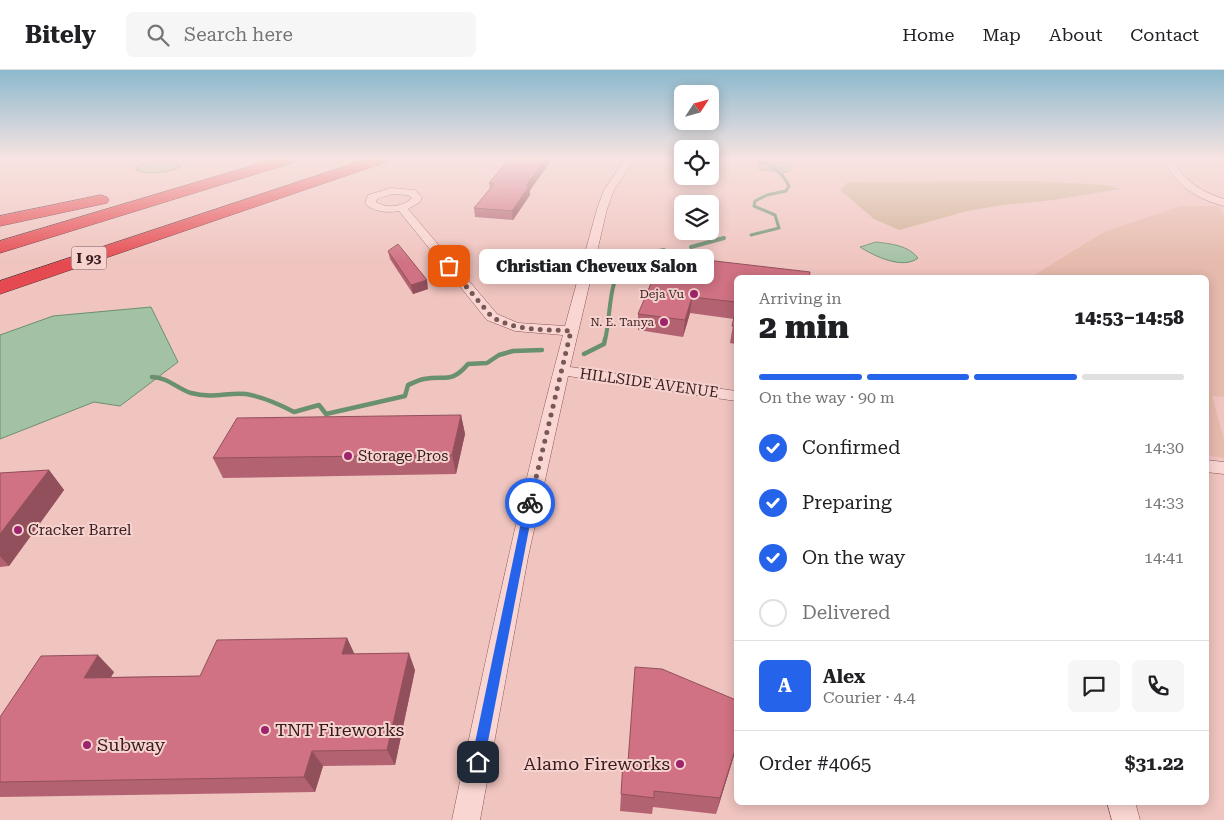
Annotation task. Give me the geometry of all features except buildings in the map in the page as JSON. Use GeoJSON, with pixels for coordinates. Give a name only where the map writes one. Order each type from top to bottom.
{"type":"FeatureCollection","features":[{"type":"Feature","properties":{"kind":"highway"},"geometry":{"type":"LineString","coordinates":[[0,221],[134,193]]}},
{"type":"Feature","properties":{"kind":"highway","name":"I 93"},"geometry":{"type":"LineString","coordinates":[[0,247],[178,193]]}},
{"type":"Feature","properties":{"kind":"highway","name":"I 93"},"geometry":{"type":"LineString","coordinates":[[0,288],[281,193]]}},
{"type":"Feature","properties":{"kind":"highway"},"geometry":{"type":"LineString","coordinates":[[0,296],[178,228]]}},
{"type":"Feature","properties":{"kind":"street"},"geometry":{"type":"LineString","coordinates":[[466,820],[518,557],[561,370],[602,209],[608,193]]}},
{"type":"Feature","properties":{"kind":"street"},"geometry":{"type":"LineString","coordinates":[[1200,193],[1224,203]]}},
{"type":"Feature","properties":{"kind":"street"},"geometry":{"type":"LineString","coordinates":[[401,207],[492,317],[515,328],[571,331]]}},
{"type":"Feature","properties":{"kind":"street","name":"HILLSIDE AVENUE"},"geometry":{"type":"LineString","coordinates":[[561,370],[734,396]]}},
{"type":"Feature","properties":{"kind":"street"},"geometry":{"type":"LineString","coordinates":[[1209,466],[1224,468]]}},
{"type":"Feature","properties":{"kind":"street"},"geometry":{"type":"LineString","coordinates":[[1122,805],[1126,820]]}},
{"type":"Feature","properties":{"kind":"shaded area"},"geometry":{"type":"Polygon","coordinates":[[[844,193],[1096,193],[967,211],[899,230],[874,219],[844,193]]]}},
{"type":"Feature","properties":{"kind":"shaded area"},"geometry":{"type":"Polygon","coordinates":[[[1180,206],[1218,206],[1224,214],[1224,397],[1212,396],[1224,440],[1224,458],[1209,456],[1209,275],[1034,275],[1104,232],[1180,206]]]}},
{"type":"Feature","properties":{"kind":"shaded area"},"geometry":{"type":"Polygon","coordinates":[[[876,242],[904,248],[918,258],[905,263],[897,262],[881,258],[860,247],[876,242]]]}},
{"type":"Feature","properties":{"kind":"shaded area"},"geometry":{"type":"Polygon","coordinates":[[[151,307],[178,362],[120,406],[94,402],[0,439],[0,335],[53,316],[151,307]]]}},
{"type":"Feature","properties":{"kind":"waterway"},"geometry":{"type":"LineString","coordinates":[[751,235],[779,228],[775,215],[754,206],[755,201],[776,193]]}},
{"type":"Feature","properties":{"kind":"waterway"},"geometry":{"type":"LineString","coordinates":[[691,247],[724,238],[720,239]]}},
{"type":"Feature","properties":{"kind":"waterway"},"geometry":{"type":"LineString","coordinates":[[605,340],[614,283],[618,273],[624,264],[633,257],[664,250]]}},
{"type":"Feature","properties":{"kind":"waterway"},"geometry":{"type":"LineString","coordinates":[[584,354],[604,344],[605,339]]}},
{"type":"Feature","properties":{"kind":"waterway"},"geometry":{"type":"LineString","coordinates":[[152,377],[163,379],[186,391],[199,395],[246,394],[271,401],[294,412],[319,405],[326,414],[405,396],[408,385],[424,379],[448,378],[457,374],[468,364],[487,363],[499,355],[513,351],[542,350]]}},
{"type":"Feature","properties":{"kind":"way so far"},"geometry":{"type":"LineString","coordinates":[[449,266],[492,317],[500,322],[515,328],[571,331],[530,503]]}},
{"type":"Feature","properties":{"kind":"place","name":"Christian Cheveux Salon"},"geometry":{"type":"Point","coordinates":[449,266]}},
{"type":"Feature","properties":{"kind":"place","name":"Deja Vu"},"geometry":{"type":"Point","coordinates":[694,294]}},
{"type":"Feature","properties":{"kind":"place","name":"N. E. Tanya"},"geometry":{"type":"Point","coordinates":[664,322]}},
{"type":"Feature","properties":{"kind":"place","name":"Storage Pros"},"geometry":{"type":"Point","coordinates":[348,456]}},
{"type":"Feature","properties":{"kind":"place","name":"Cracker Barrel"},"geometry":{"type":"Point","coordinates":[18,530]}},
{"type":"Feature","properties":{"kind":"place","name":"TNT Fireworks"},"geometry":{"type":"Point","coordinates":[265,730]}},
{"type":"Feature","properties":{"kind":"place","name":"Subway"},"geometry":{"type":"Point","coordinates":[87,745]}},
{"type":"Feature","properties":{"kind":"place","name":"Alamo Fireworks"},"geometry":{"type":"Point","coordinates":[680,764]}},
{"type":"Feature","properties":{"kind":"route"},"geometry":{"type":"LineString","coordinates":[[478,762],[530,503]]}}]}
